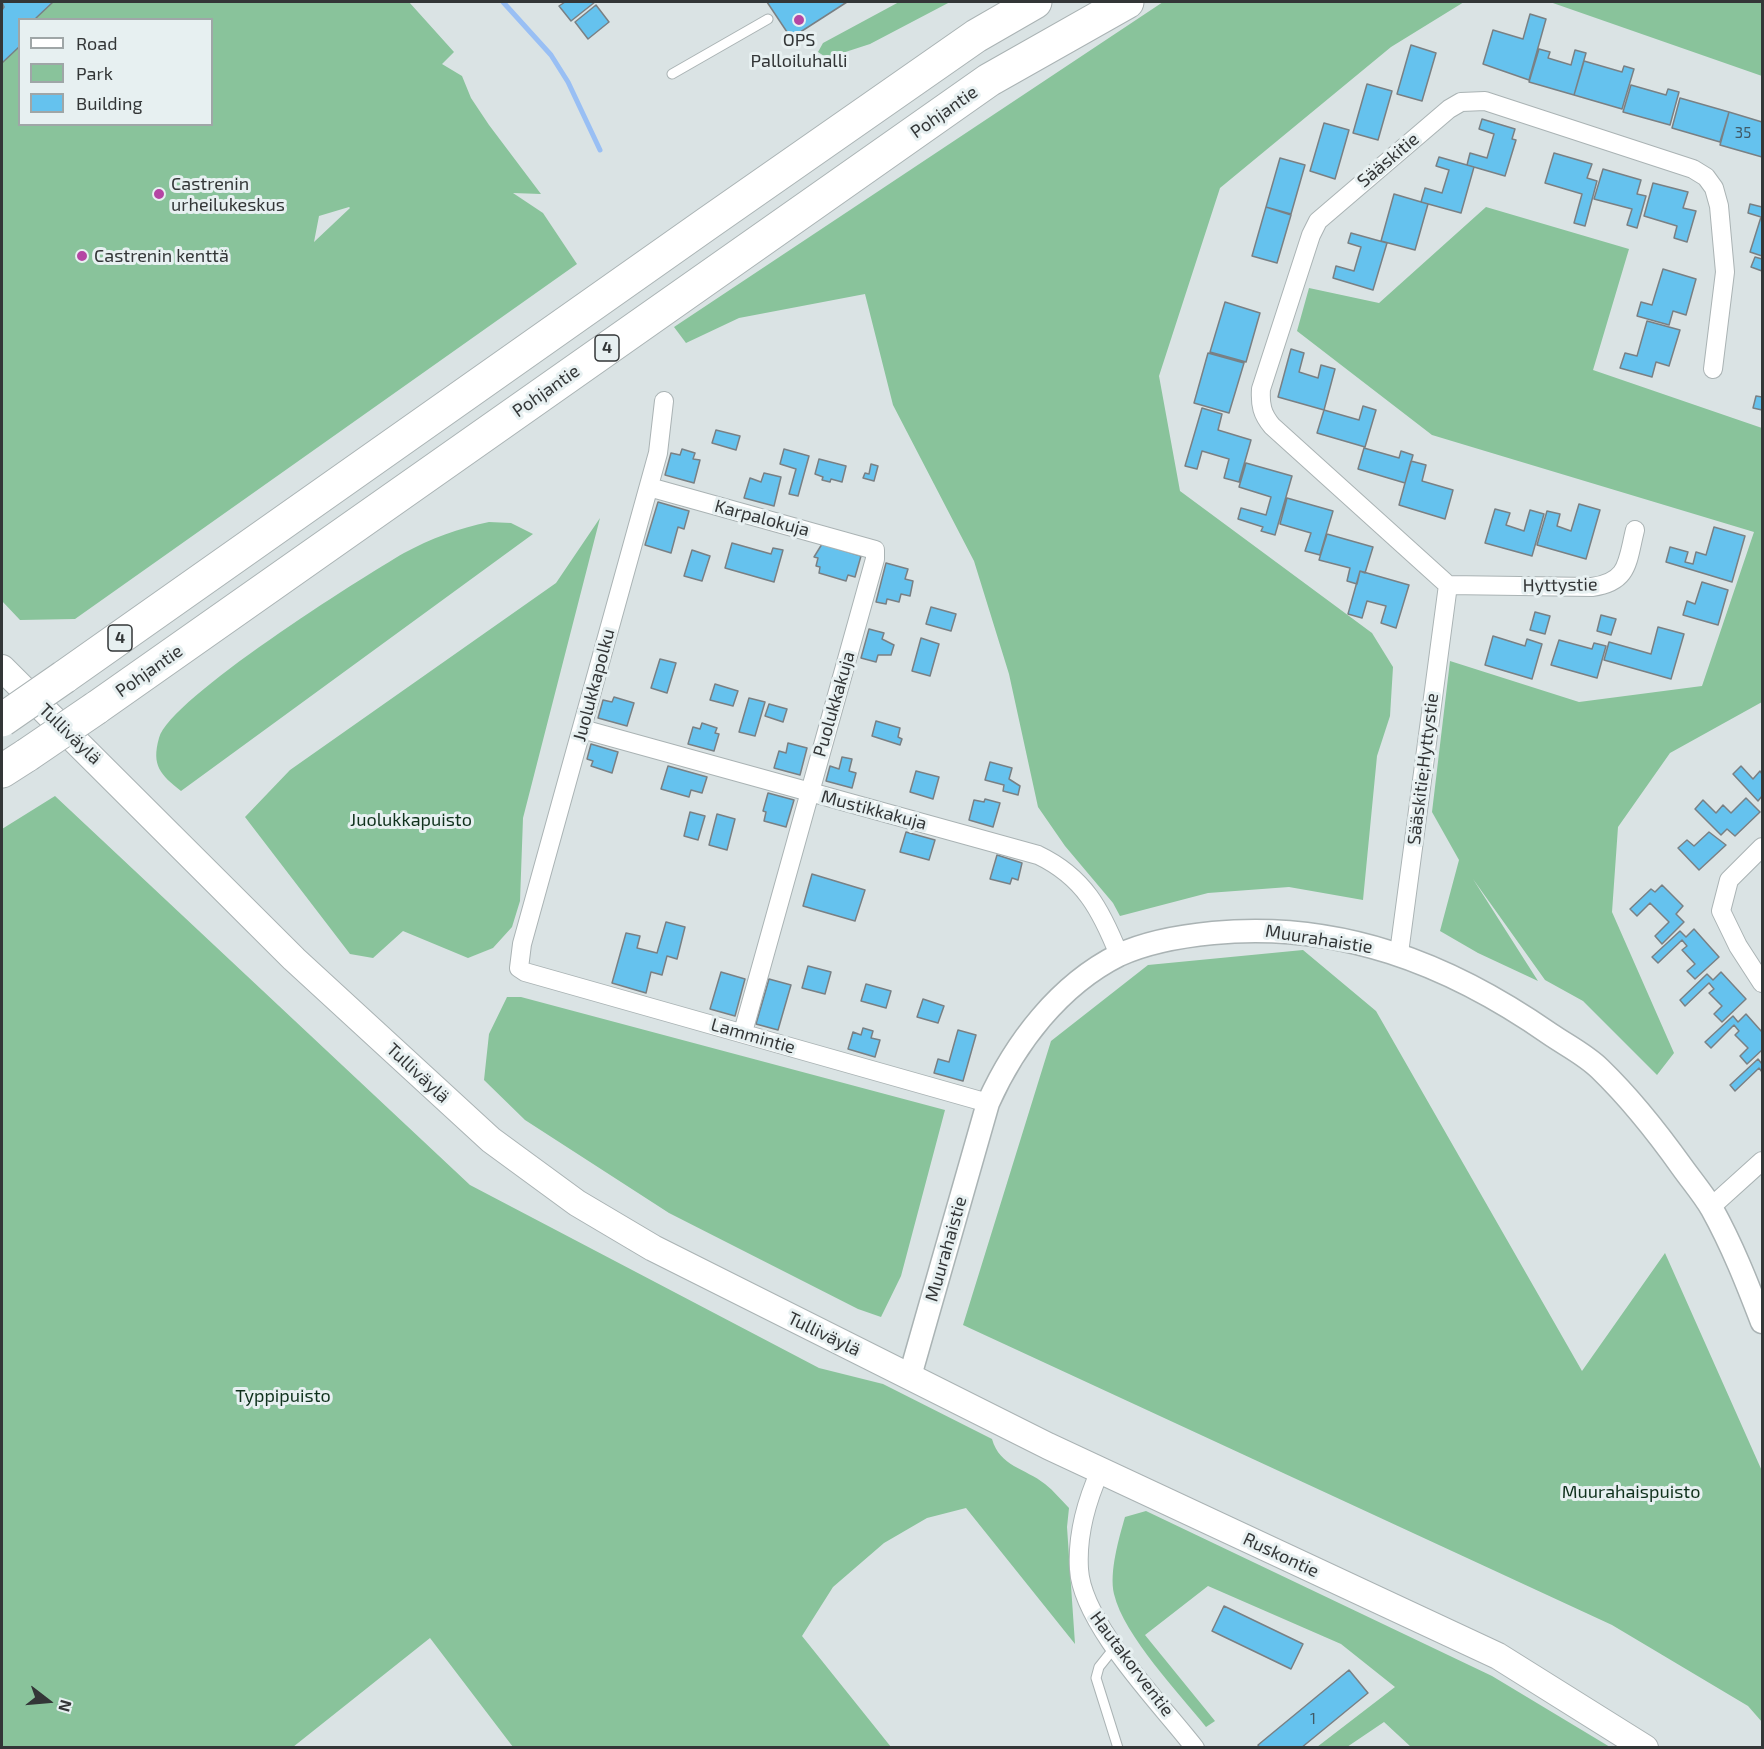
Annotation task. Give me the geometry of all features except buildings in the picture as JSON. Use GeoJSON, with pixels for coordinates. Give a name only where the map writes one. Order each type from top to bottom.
{"type":"FeatureCollection","features":[{"type":"Feature","properties":{"kind":"highway","name":"4"},"geometry":{"type":"LineString","coordinates":[[2,720],[717,216],[976,36],[1035,2]]}},
{"type":"Feature","properties":{"kind":"highway","name":"Pohjantie"},"geometry":{"type":"LineString","coordinates":[[14,763],[96,708],[989,80],[1127,2]]}},
{"type":"Feature","properties":{"kind":"main road","name":"Tulliväylä"},"geometry":{"type":"LineString","coordinates":[[2,668],[294,959],[491,1140],[577,1203],[653,1248],[910,1376]]}},
{"type":"Feature","properties":{"kind":"main road","name":"Ruskontie"},"geometry":{"type":"LineString","coordinates":[[910,1376],[1100,1471],[1498,1656],[1645,1748]]}},
{"type":"Feature","properties":{"kind":"street","name":"Sääskitie"},"geometry":{"type":"LineString","coordinates":[[1448,585],[1272,426],[1264,416],[1260,403],[1261,389],[1311,235],[1318,222],[1449,109],[1461,102],[1485,101],[1693,169],[1706,177],[1714,188],[1719,206],[1725,272],[1713,369]]}},
{"type":"Feature","properties":{"kind":"street","name":"Juolukkapolku"},"geometry":{"type":"LineString","coordinates":[[519,968],[518,961],[522,944],[658,453],[664,401]]}},
{"type":"Feature","properties":{"kind":"street","name":"Karpalokuja"},"geometry":{"type":"LineString","coordinates":[[649,487],[875,550]]}},
{"type":"Feature","properties":{"kind":"street","name":"Hyttystie"},"geometry":{"type":"LineString","coordinates":[[1448,585],[1592,587],[1608,585],[1619,579],[1626,567],[1635,530]]}},
{"type":"Feature","properties":{"kind":"street","name":"Puolukkakuja"},"geometry":{"type":"LineString","coordinates":[[743,1032],[875,559],[875,550]]}},
{"type":"Feature","properties":{"kind":"street","name":"Sääskitie;Hyttystie"},"geometry":{"type":"LineString","coordinates":[[1398,953],[1448,585]]}},
{"type":"Feature","properties":{"kind":"street","name":"Mustikkakuja"},"geometry":{"type":"LineString","coordinates":[[582,729],[1038,855],[1062,866],[1099,910],[1119,955]]}},
{"type":"Feature","properties":{"kind":"street"},"geometry":{"type":"LineString","coordinates":[[1762,847],[1729,880],[1721,911],[1738,946],[1762,983]]}},
{"type":"Feature","properties":{"kind":"street","name":"Muurahaistie"},"geometry":{"type":"LineString","coordinates":[[910,1376],[988,1103],[1002,1071],[1025,1037],[1054,1003],[1119,955],[1168,940],[1251,930],[1298,932],[1398,953],[1442,969],[1504,1002],[1598,1067],[1647,1118],[1711,1207],[1736,1257],[1762,1322]]}},
{"type":"Feature","properties":{"kind":"street","name":"Lammintie"},"geometry":{"type":"LineString","coordinates":[[519,968],[525,972],[988,1103]]}},
{"type":"Feature","properties":{"kind":"street"},"geometry":{"type":"LineString","coordinates":[[1711,1207],[1762,1161]]}},
{"type":"Feature","properties":{"kind":"street","name":"Hautakorventie"},"geometry":{"type":"LineString","coordinates":[[1100,1471],[1085,1516],[1079,1545],[1079,1570],[1088,1605],[1115,1647],[1196,1748]]}},
{"type":"Feature","properties":{"kind":"lane"},"geometry":{"type":"LineString","coordinates":[[672,74],[768,19]]}},
{"type":"Feature","properties":{"kind":"lane"},"geometry":{"type":"LineString","coordinates":[[1115,1647],[1099,1667],[1096,1678],[1118,1748]]}},
{"type":"Feature","properties":{"kind":"green space"},"geometry":{"type":"Polygon","coordinates":[[[2,2],[409,2],[454,52],[442,64],[462,76],[471,98],[489,125],[541,194],[513,193],[543,213],[577,264],[75,619],[20,620],[2,601],[2,2]],[[350,208],[319,216],[314,242],[350,208]]]}},
{"type":"Feature","properties":{"kind":"green space"},"geometry":{"type":"Polygon","coordinates":[[[899,2],[950,2],[870,44],[827,58],[818,52],[823,43],[899,2]]]}},
{"type":"Feature","properties":{"kind":"green space"},"geometry":{"type":"Polygon","coordinates":[[[1163,2],[1464,2],[1391,47],[1220,188],[1159,376],[1180,491],[1372,633],[1393,667],[1390,716],[1377,756],[1363,900],[1289,887],[1208,893],[1120,916],[1113,903],[1065,846],[1038,807],[1009,674],[974,561],[893,405],[865,294],[739,318],[686,343],[674,327],[1163,2]]]}},
{"type":"Feature","properties":{"kind":"green space"},"geometry":{"type":"Polygon","coordinates":[[[1550,2],[1762,2],[1762,76],[1550,2]]]}},
{"type":"Feature","properties":{"kind":"green space"},"geometry":{"type":"Polygon","coordinates":[[[1486,207],[1629,249],[1593,370],[1762,428],[1762,702],[1670,753],[1618,827],[1612,912],[1674,1053],[1657,1075],[1583,1001],[1545,980],[1473,879],[1538,981],[1478,953],[1440,931],[1459,860],[1432,812],[1450,661],[1579,702],[1702,686],[1754,532],[1432,435],[1297,331],[1309,288],[1379,303],[1486,207]]]}},
{"type":"Feature","properties":{"kind":"green space","name":"Juolukkapuisto"},"geometry":{"type":"Polygon","coordinates":[[[600,518],[523,818],[520,901],[512,927],[493,948],[468,958],[403,931],[373,958],[350,954],[245,817],[290,770],[556,583],[600,518]]]}},
{"type":"Feature","properties":{"kind":"green space"},"geometry":{"type":"Polygon","coordinates":[[[489,522],[511,523],[533,534],[181,791],[163,775],[156,756],[159,738],[171,720],[230,668],[310,612],[404,553],[445,534],[489,522]]]}},
{"type":"Feature","properties":{"kind":"green space","name":"Typpipuisto"},"geometry":{"type":"Polygon","coordinates":[[[55,796],[470,1185],[819,1368],[883,1384],[992,1439],[1001,1456],[1045,1484],[1069,1508],[1067,1527],[1075,1644],[966,1508],[927,1518],[884,1543],[833,1587],[802,1636],[891,1747],[513,1747],[430,1638],[293,1747],[2,1748],[2,829],[55,796]]]}},
{"type":"Feature","properties":{"kind":"green space","name":"Muurahaispuisto"},"geometry":{"type":"Polygon","coordinates":[[[1303,950],[1376,1011],[1582,1371],[1665,1253],[1762,1471],[1762,1722],[1748,1706],[1612,1625],[963,1325],[1051,1041],[1148,965],[1303,950]]]}},
{"type":"Feature","properties":{"kind":"green space"},"geometry":{"type":"Polygon","coordinates":[[[507,997],[521,997],[945,1110],[901,1276],[881,1317],[858,1309],[669,1213],[525,1120],[484,1080],[489,1034],[507,997]]]}},
{"type":"Feature","properties":{"kind":"green space"},"geometry":{"type":"Polygon","coordinates":[[[1146,1511],[1492,1676],[1610,1747],[1411,1747],[1384,1722],[1347,1747],[1317,1747],[1395,1687],[1341,1644],[1208,1586],[1145,1635],[1215,1721],[1206,1727],[1140,1646],[1114,1594],[1114,1566],[1125,1517],[1146,1511]]]}},
{"type":"Feature","properties":{"kind":"waterway"},"geometry":{"type":"LineString","coordinates":[[503,2],[551,55],[568,82],[600,150]]}},
{"type":"Feature","properties":{"kind":"place","name":"OPS Palloiluhalli"},"geometry":{"type":"Point","coordinates":[799,20]}},
{"type":"Feature","properties":{"kind":"place","name":"Castrenin urheilukeskus"},"geometry":{"type":"Point","coordinates":[159,194]}},
{"type":"Feature","properties":{"kind":"place","name":"Castrenin kenttä"},"geometry":{"type":"Point","coordinates":[82,256]}}]}
